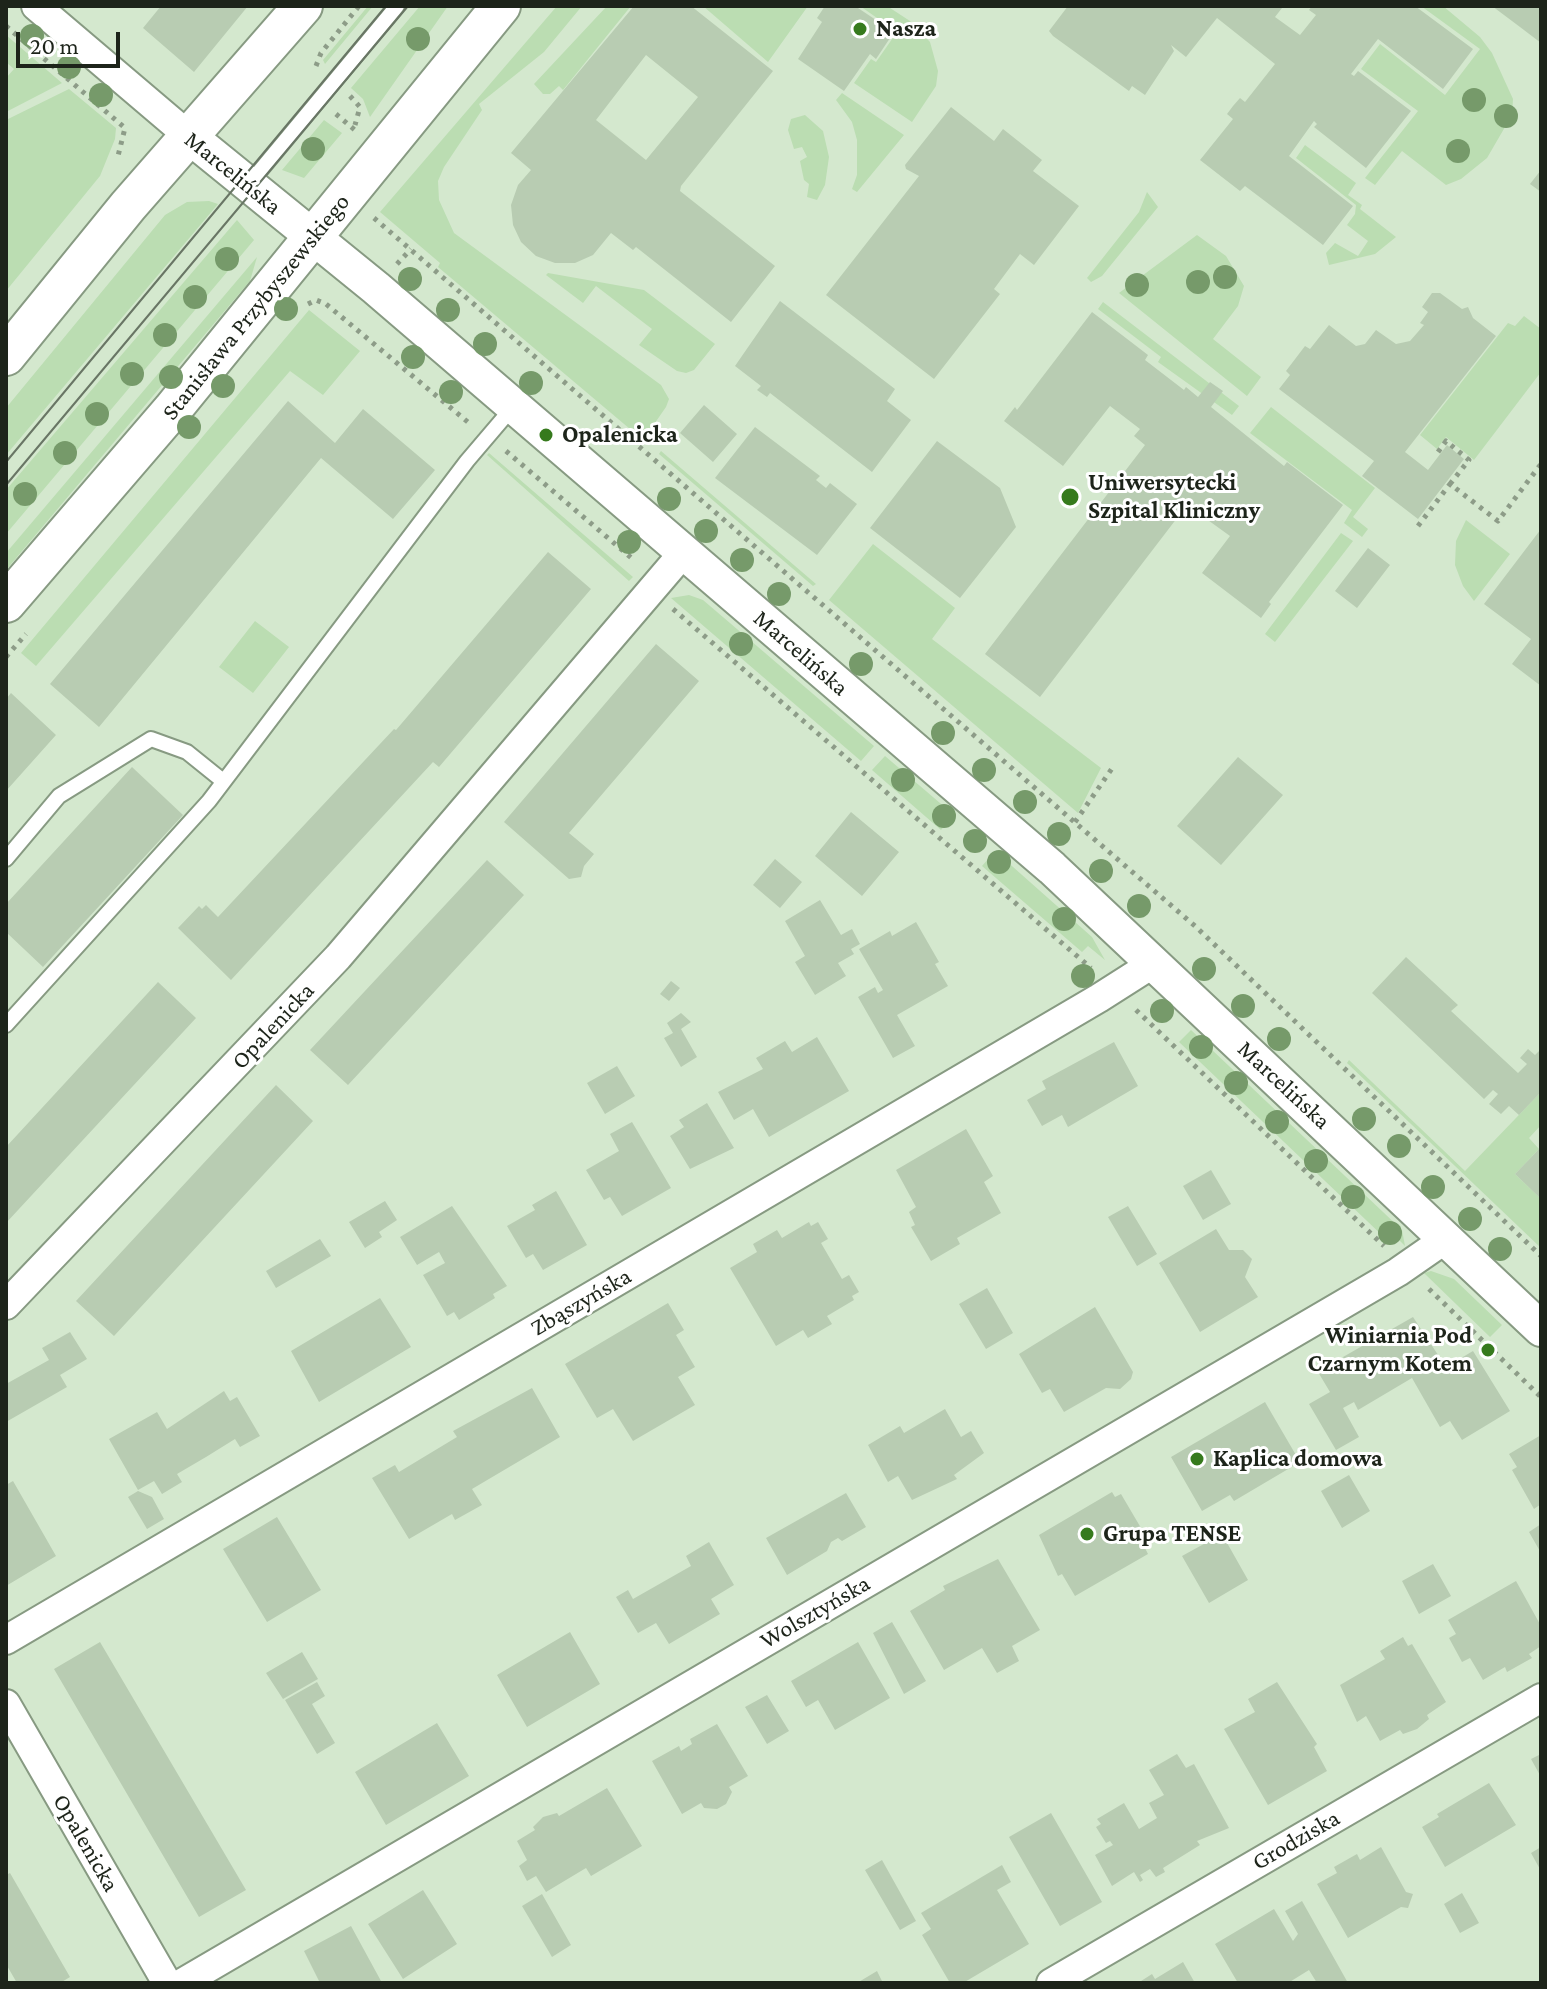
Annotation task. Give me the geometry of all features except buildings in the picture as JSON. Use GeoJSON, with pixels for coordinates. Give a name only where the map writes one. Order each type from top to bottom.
{"type":"FeatureCollection","features":[{"type":"Feature","properties":{"kind":"main road"},"geometry":{"type":"LineString","coordinates":[[6,356],[303,6]]}},
{"type":"Feature","properties":{"kind":"main road","name":"Stanisława Przybyszewskiego"},"geometry":{"type":"LineString","coordinates":[[6,603],[314,237],[480,21],[501,6]]}},
{"type":"Feature","properties":{"kind":"street","name":"Marcelińska"},"geometry":{"type":"LineString","coordinates":[[36,6],[314,237],[1052,868],[1541,1329]]}},
{"type":"Feature","properties":{"kind":"street","name":"Opalenicka"},"geometry":{"type":"LineString","coordinates":[[6,1305],[338,957],[684,552]]}},
{"type":"Feature","properties":{"kind":"street","name":"Zbąszyńska"},"geometry":{"type":"LineString","coordinates":[[6,1640],[1154,963]]}},
{"type":"Feature","properties":{"kind":"street","name":"Wolsztyńska"},"geometry":{"type":"LineString","coordinates":[[182,1983],[1406,1266],[1447,1238]]}},
{"type":"Feature","properties":{"kind":"street","name":"Grodziska"},"geometry":{"type":"LineString","coordinates":[[1051,1983],[1541,1698]]}},
{"type":"Feature","properties":{"kind":"street","name":"Opalenicka"},"geometry":{"type":"LineString","coordinates":[[6,1704],[167,1983]]}},
{"type":"Feature","properties":{"kind":"lane"},"geometry":{"type":"LineString","coordinates":[[248,185],[397,6]]}},
{"type":"Feature","properties":{"kind":"lane"},"geometry":{"type":"LineString","coordinates":[[6,1025],[209,801],[513,407]]}},
{"type":"Feature","properties":{"kind":"lane"},"geometry":{"type":"LineString","coordinates":[[6,859],[59,796],[151,739],[187,752],[223,781]]}},
{"type":"Feature","properties":{"kind":"path"},"geometry":{"type":"LineString","coordinates":[[6,26],[125,128],[115,167]]}},
{"type":"Feature","properties":{"kind":"path"},"geometry":{"type":"LineString","coordinates":[[368,213],[1195,926],[1541,1256]]}},
{"type":"Feature","properties":{"kind":"path"},"geometry":{"type":"LineString","coordinates":[[346,322],[637,563],[654,587],[685,620],[1113,989],[1541,1397]]}},
{"type":"Feature","properties":{"kind":"path"},"geometry":{"type":"LineString","coordinates":[[1418,526],[1469,460],[1446,441],[1438,452]]}},
{"type":"Feature","properties":{"kind":"path"},"geometry":{"type":"LineString","coordinates":[[1450,484],[1498,521],[1541,464]]}},
{"type":"Feature","properties":{"kind":"path"},"geometry":{"type":"LineString","coordinates":[[1075,822],[1113,767]]}},
{"type":"Feature","properties":{"kind":"green space"},"geometry":{"type":"Polygon","coordinates":[[[368,6],[373,6],[325,64],[323,60],[368,6]]]}},
{"type":"Feature","properties":{"kind":"green space"},"geometry":{"type":"Polygon","coordinates":[[[420,6],[448,6],[370,117],[363,99],[351,88],[420,6]]]}},
{"type":"Feature","properties":{"kind":"green space"},"geometry":{"type":"Polygon","coordinates":[[[557,6],[582,6],[544,52],[479,104],[482,110],[438,181],[439,200],[454,233],[661,385],[669,399],[643,440],[438,267],[440,263],[380,212],[557,6]]]}},
{"type":"Feature","properties":{"kind":"green space"},"geometry":{"type":"Polygon","coordinates":[[[607,6],[631,6],[563,90],[559,86],[550,94],[543,94],[534,84],[607,6]]]}},
{"type":"Feature","properties":{"kind":"green space"},"geometry":{"type":"Polygon","coordinates":[[[703,6],[808,6],[768,62],[703,6]]]}},
{"type":"Feature","properties":{"kind":"green space"},"geometry":{"type":"Polygon","coordinates":[[[860,6],[887,6],[910,21],[930,42],[938,71],[936,86],[912,122],[854,83],[871,59],[876,62],[897,32],[860,6]]]}},
{"type":"Feature","properties":{"kind":"green space"},"geometry":{"type":"Polygon","coordinates":[[[1421,6],[1443,6],[1480,37],[1492,53],[1513,99],[1512,115],[1487,158],[1461,179],[1446,185],[1402,151],[1375,185],[1365,178],[1418,111],[1361,69],[1380,44],[1445,95],[1480,49],[1421,6]]]}},
{"type":"Feature","properties":{"kind":"green space"},"geometry":{"type":"Polygon","coordinates":[[[6,35],[62,83],[6,112],[6,78],[14,69],[6,62],[6,35]]]}},
{"type":"Feature","properties":{"kind":"green space"},"geometry":{"type":"Polygon","coordinates":[[[69,89],[116,128],[115,139],[100,176],[6,291],[6,120],[69,89]]]}},
{"type":"Feature","properties":{"kind":"green space"},"geometry":{"type":"Polygon","coordinates":[[[842,93],[904,135],[857,192],[852,189],[857,175],[857,140],[852,122],[836,100],[842,93]]]}},
{"type":"Feature","properties":{"kind":"green space"},"geometry":{"type":"Polygon","coordinates":[[[805,115],[823,131],[829,157],[825,185],[817,200],[807,197],[809,184],[804,180],[800,161],[807,157],[802,147],[794,149],[788,130],[791,119],[805,115]]]}},
{"type":"Feature","properties":{"kind":"green space"},"geometry":{"type":"Polygon","coordinates":[[[324,120],[342,133],[304,178],[282,170],[324,120]]]}},
{"type":"Feature","properties":{"kind":"green space"},"geometry":{"type":"Polygon","coordinates":[[[1305,145],[1356,183],[1348,195],[1362,205],[1360,209],[1396,237],[1375,254],[1329,265],[1326,253],[1335,243],[1358,256],[1368,241],[1347,225],[1355,214],[1356,205],[1296,158],[1305,145]]]}},
{"type":"Feature","properties":{"kind":"green space"},"geometry":{"type":"Polygon","coordinates":[[[1147,192],[1158,207],[1102,276],[1091,282],[1087,278],[1139,212],[1147,192]]]}},
{"type":"Feature","properties":{"kind":"green space"},"geometry":{"type":"Polygon","coordinates":[[[209,201],[218,204],[6,455],[6,408],[165,215],[187,202],[209,201]]]}},
{"type":"Feature","properties":{"kind":"green space"},"geometry":{"type":"Polygon","coordinates":[[[237,220],[254,240],[6,534],[6,490],[237,220]]]}},
{"type":"Feature","properties":{"kind":"green space"},"geometry":{"type":"Polygon","coordinates":[[[1197,235],[1226,256],[1244,286],[1238,306],[1213,339],[1261,377],[1247,396],[1119,293],[1197,235]]]}},
{"type":"Feature","properties":{"kind":"green space"},"geometry":{"type":"Polygon","coordinates":[[[257,257],[250,281],[6,570],[6,553],[257,257]]]}},
{"type":"Feature","properties":{"kind":"green space"},"geometry":{"type":"Polygon","coordinates":[[[546,275],[644,290],[715,344],[694,370],[686,373],[677,371],[639,345],[652,329],[596,286],[583,303],[546,275]]]}},
{"type":"Feature","properties":{"kind":"green space"},"geometry":{"type":"Polygon","coordinates":[[[1103,302],[1239,406],[1232,415],[1158,362],[1161,357],[1098,309],[1103,302]]]}},
{"type":"Feature","properties":{"kind":"green space"},"geometry":{"type":"Polygon","coordinates":[[[309,310],[360,351],[323,395],[290,371],[36,666],[21,653],[309,310]]]}},
{"type":"Feature","properties":{"kind":"green space"},"geometry":{"type":"Polygon","coordinates":[[[1524,316],[1541,329],[1541,372],[1474,460],[1446,437],[1437,449],[1420,435],[1508,323],[1515,326],[1524,316]]]}},
{"type":"Feature","properties":{"kind":"green space"},"geometry":{"type":"Polygon","coordinates":[[[1271,407],[1375,488],[1353,517],[1368,529],[1362,537],[1344,523],[1352,510],[1250,433],[1271,407]]]}},
{"type":"Feature","properties":{"kind":"green space"},"geometry":{"type":"Polygon","coordinates":[[[661,451],[816,584],[813,586],[659,454],[661,451]]]}},
{"type":"Feature","properties":{"kind":"green space"},"geometry":{"type":"Polygon","coordinates":[[[489,453],[633,577],[629,581],[487,455],[489,453]]]}},
{"type":"Feature","properties":{"kind":"green space"},"geometry":{"type":"Polygon","coordinates":[[[1466,520],[1510,554],[1474,601],[1463,586],[1455,565],[1456,541],[1466,520]]]}},
{"type":"Feature","properties":{"kind":"green space"},"geometry":{"type":"Polygon","coordinates":[[[1341,533],[1353,541],[1275,642],[1265,634],[1341,533]]]}},
{"type":"Feature","properties":{"kind":"green space"},"geometry":{"type":"Polygon","coordinates":[[[873,544],[955,608],[932,639],[1101,768],[1078,813],[829,600],[873,544]]]}},
{"type":"Feature","properties":{"kind":"green space"},"geometry":{"type":"Polygon","coordinates":[[[689,595],[703,600],[874,746],[861,761],[671,598],[689,595]]]}},
{"type":"Feature","properties":{"kind":"green space"},"geometry":{"type":"Polygon","coordinates":[[[255,621],[289,647],[253,693],[219,667],[255,621]]]}},
{"type":"Feature","properties":{"kind":"green space"},"geometry":{"type":"Polygon","coordinates":[[[885,756],[954,815],[941,830],[872,770],[885,756]]]}},
{"type":"Feature","properties":{"kind":"green space"},"geometry":{"type":"Polygon","coordinates":[[[995,851],[1092,937],[1105,960],[1088,946],[1082,952],[982,866],[995,851]]]}},
{"type":"Feature","properties":{"kind":"green space"},"geometry":{"type":"Polygon","coordinates":[[[1191,1030],[1402,1230],[1405,1246],[1397,1238],[1387,1240],[1179,1042],[1191,1030]]]}},
{"type":"Feature","properties":{"kind":"green space"},"geometry":{"type":"Polygon","coordinates":[[[1349,1060],[1465,1171],[1541,1092],[1541,1125],[1529,1138],[1539,1149],[1515,1174],[1541,1199],[1541,1248],[1347,1063],[1349,1060]]]}},
{"type":"Feature","properties":{"kind":"green space"},"geometry":{"type":"Polygon","coordinates":[[[1431,1271],[1454,1279],[1502,1325],[1490,1337],[1424,1273],[1431,1271]]]}},
{"type":"Feature","properties":{"kind":"tram line"},"geometry":{"type":"LineString","coordinates":[[6,462],[386,6]]}},
{"type":"Feature","properties":{"kind":"tram line"},"geometry":{"type":"LineString","coordinates":[[6,485],[408,6]]}},
{"type":"Feature","properties":{"kind":"place","name":"Nasza"},"geometry":{"type":"Point","coordinates":[860,29]}},
{"type":"Feature","properties":{"kind":"place","name":"Opalenicka"},"geometry":{"type":"Point","coordinates":[546,435]}},
{"type":"Feature","properties":{"kind":"place","name":"Uniwersytecki Szpital Kliniczny"},"geometry":{"type":"Point","coordinates":[1070,497]}},
{"type":"Feature","properties":{"kind":"place","name":"Winiarnia Pod Czarnym Kotem"},"geometry":{"type":"Point","coordinates":[1488,1350]}},
{"type":"Feature","properties":{"kind":"place","name":"Kaplica domowa"},"geometry":{"type":"Point","coordinates":[1197,1459]}},
{"type":"Feature","properties":{"kind":"place","name":"Grupa TENSE"},"geometry":{"type":"Point","coordinates":[1087,1534]}}]}
